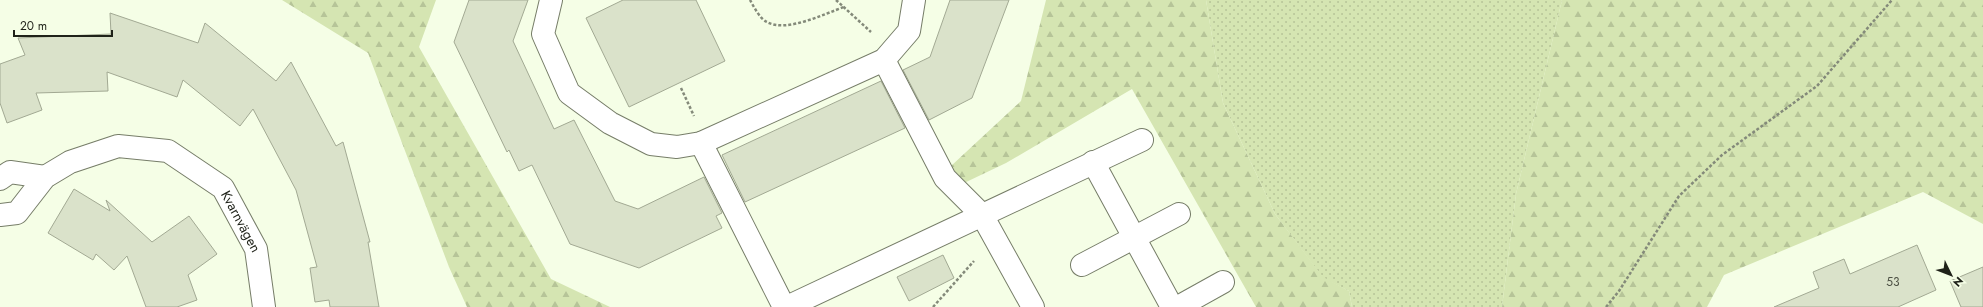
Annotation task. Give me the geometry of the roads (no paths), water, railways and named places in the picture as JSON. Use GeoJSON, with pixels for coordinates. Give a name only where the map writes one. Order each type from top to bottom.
{"type":"FeatureCollection","features":[{"type":"Feature","properties":{"kind":"street"},"geometry":{"type":"LineString","coordinates":[[551,0],[543,34],[569,93],[610,123],[651,144],[677,147],[701,143],[884,60],[909,31],[914,0]]}},
{"type":"Feature","properties":{"kind":"street"},"geometry":{"type":"LineString","coordinates":[[884,60],[945,178],[982,214],[1033,307]]}},
{"type":"Feature","properties":{"kind":"street"},"geometry":{"type":"LineString","coordinates":[[701,143],[785,307],[1142,140]]}},
{"type":"Feature","properties":{"kind":"street","name":"Kvarnvägen"},"geometry":{"type":"LineString","coordinates":[[0,215],[17,214],[45,177],[70,162],[118,146],[168,151],[223,188],[256,249],[264,307]]}},
{"type":"Feature","properties":{"kind":"street"},"geometry":{"type":"LineString","coordinates":[[1093,162],[1172,307]]}},
{"type":"Feature","properties":{"kind":"street"},"geometry":{"type":"LineString","coordinates":[[0,179],[10,172],[45,177]]}},
{"type":"Feature","properties":{"kind":"street"},"geometry":{"type":"LineString","coordinates":[[1082,266],[1179,214]]}},
{"type":"Feature","properties":{"kind":"street"},"geometry":{"type":"LineString","coordinates":[[1178,307],[1223,282]]}}]}
